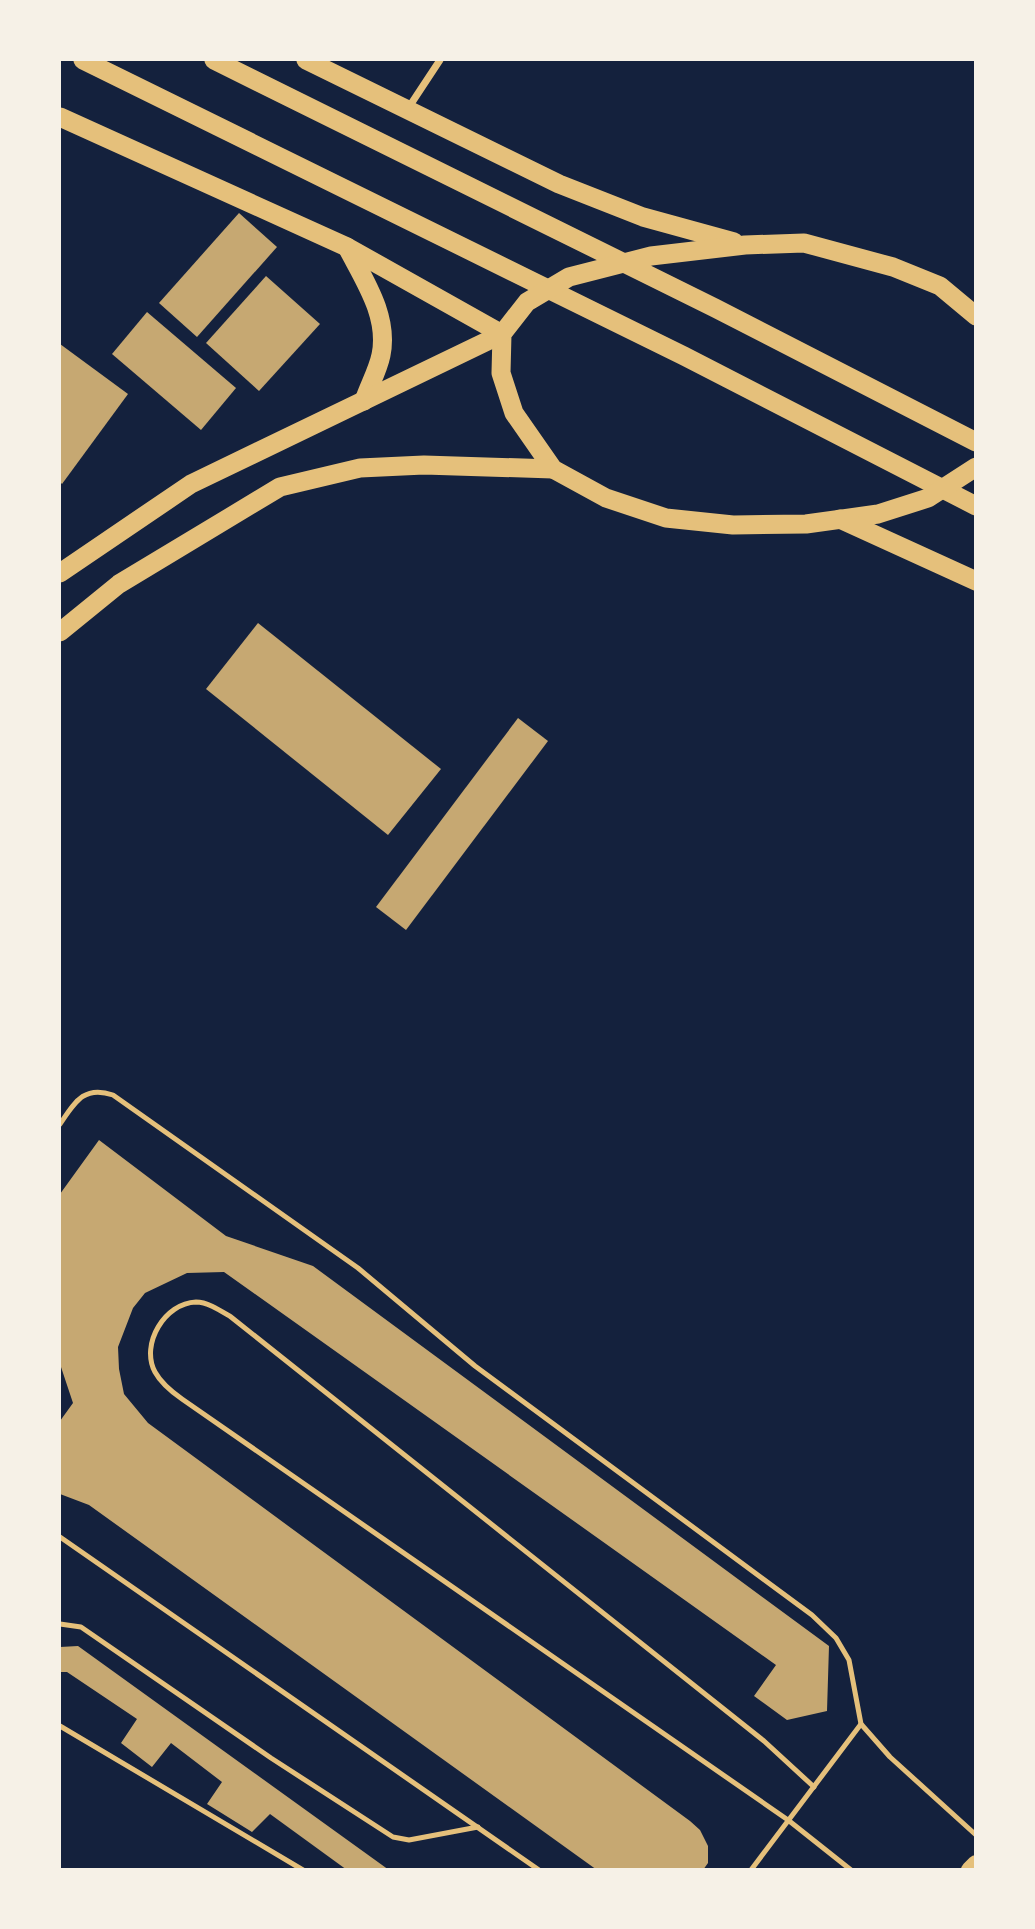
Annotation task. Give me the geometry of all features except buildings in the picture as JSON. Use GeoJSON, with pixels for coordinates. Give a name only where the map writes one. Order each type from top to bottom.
{"type":"FeatureCollection","features":[{"type":"Feature","properties":{"kind":"highway"},"geometry":{"type":"LineString","coordinates":[[83,60],[684,356],[975,506]]}},
{"type":"Feature","properties":{"kind":"highway"},"geometry":{"type":"LineString","coordinates":[[214,60],[715,308],[975,442]]}},
{"type":"Feature","properties":{"kind":"highway"},"geometry":{"type":"LineString","coordinates":[[306,60],[571,189],[643,217],[745,245]]}},
{"type":"Feature","properties":{"kind":"highway"},"geometry":{"type":"LineString","coordinates":[[60,117],[347,247],[502,334]]}},
{"type":"Feature","properties":{"kind":"highway"},"geometry":{"type":"LineString","coordinates":[[60,573],[191,484],[502,334],[527,302],[569,277],[651,256],[745,245],[804,243],[893,267],[940,286],[974,312]]}},
{"type":"Feature","properties":{"kind":"highway"},"geometry":{"type":"LineString","coordinates":[[347,247],[378,308],[383,329],[382,355],[364,401]]}},
{"type":"Feature","properties":{"kind":"highway"},"geometry":{"type":"LineString","coordinates":[[502,334],[501,373],[514,413],[553,469],[606,498],[666,518],[733,525],[806,524],[878,514],[928,498],[975,467]]}},
{"type":"Feature","properties":{"kind":"highway"},"geometry":{"type":"LineString","coordinates":[[60,632],[119,584],[280,487],[360,468],[424,465],[553,469]]}},
{"type":"Feature","properties":{"kind":"highway"},"geometry":{"type":"LineString","coordinates":[[839,519],[975,581]]}},
{"type":"Feature","properties":{"kind":"main road"},"geometry":{"type":"LineString","coordinates":[[970,1870],[975,1864]]}},
{"type":"Feature","properties":{"kind":"street"},"geometry":{"type":"LineString","coordinates":[[407,111],[440,60]]}},
{"type":"Feature","properties":{"kind":"lane"},"geometry":{"type":"LineString","coordinates":[[60,1124],[84,1093],[99,1090],[113,1095],[358,1268],[475,1366],[812,1615],[836,1638],[849,1660],[861,1724],[873,1741],[975,1835]]}},
{"type":"Feature","properties":{"kind":"lane"},"geometry":{"type":"LineString","coordinates":[[814,1787],[753,1732],[231,1317],[199,1302],[184,1304],[160,1324],[153,1338],[150,1356],[155,1371],[182,1399],[788,1820],[851,1870]]}},
{"type":"Feature","properties":{"kind":"lane"},"geometry":{"type":"LineString","coordinates":[[60,1537],[539,1870]]}},
{"type":"Feature","properties":{"kind":"lane"},"geometry":{"type":"LineString","coordinates":[[60,1623],[81,1627],[271,1758],[393,1837],[409,1840],[478,1827]]}},
{"type":"Feature","properties":{"kind":"lane"},"geometry":{"type":"LineString","coordinates":[[751,1870],[861,1724]]}},
{"type":"Feature","properties":{"kind":"lane"},"geometry":{"type":"LineString","coordinates":[[60,1727],[303,1870]]}}]}
